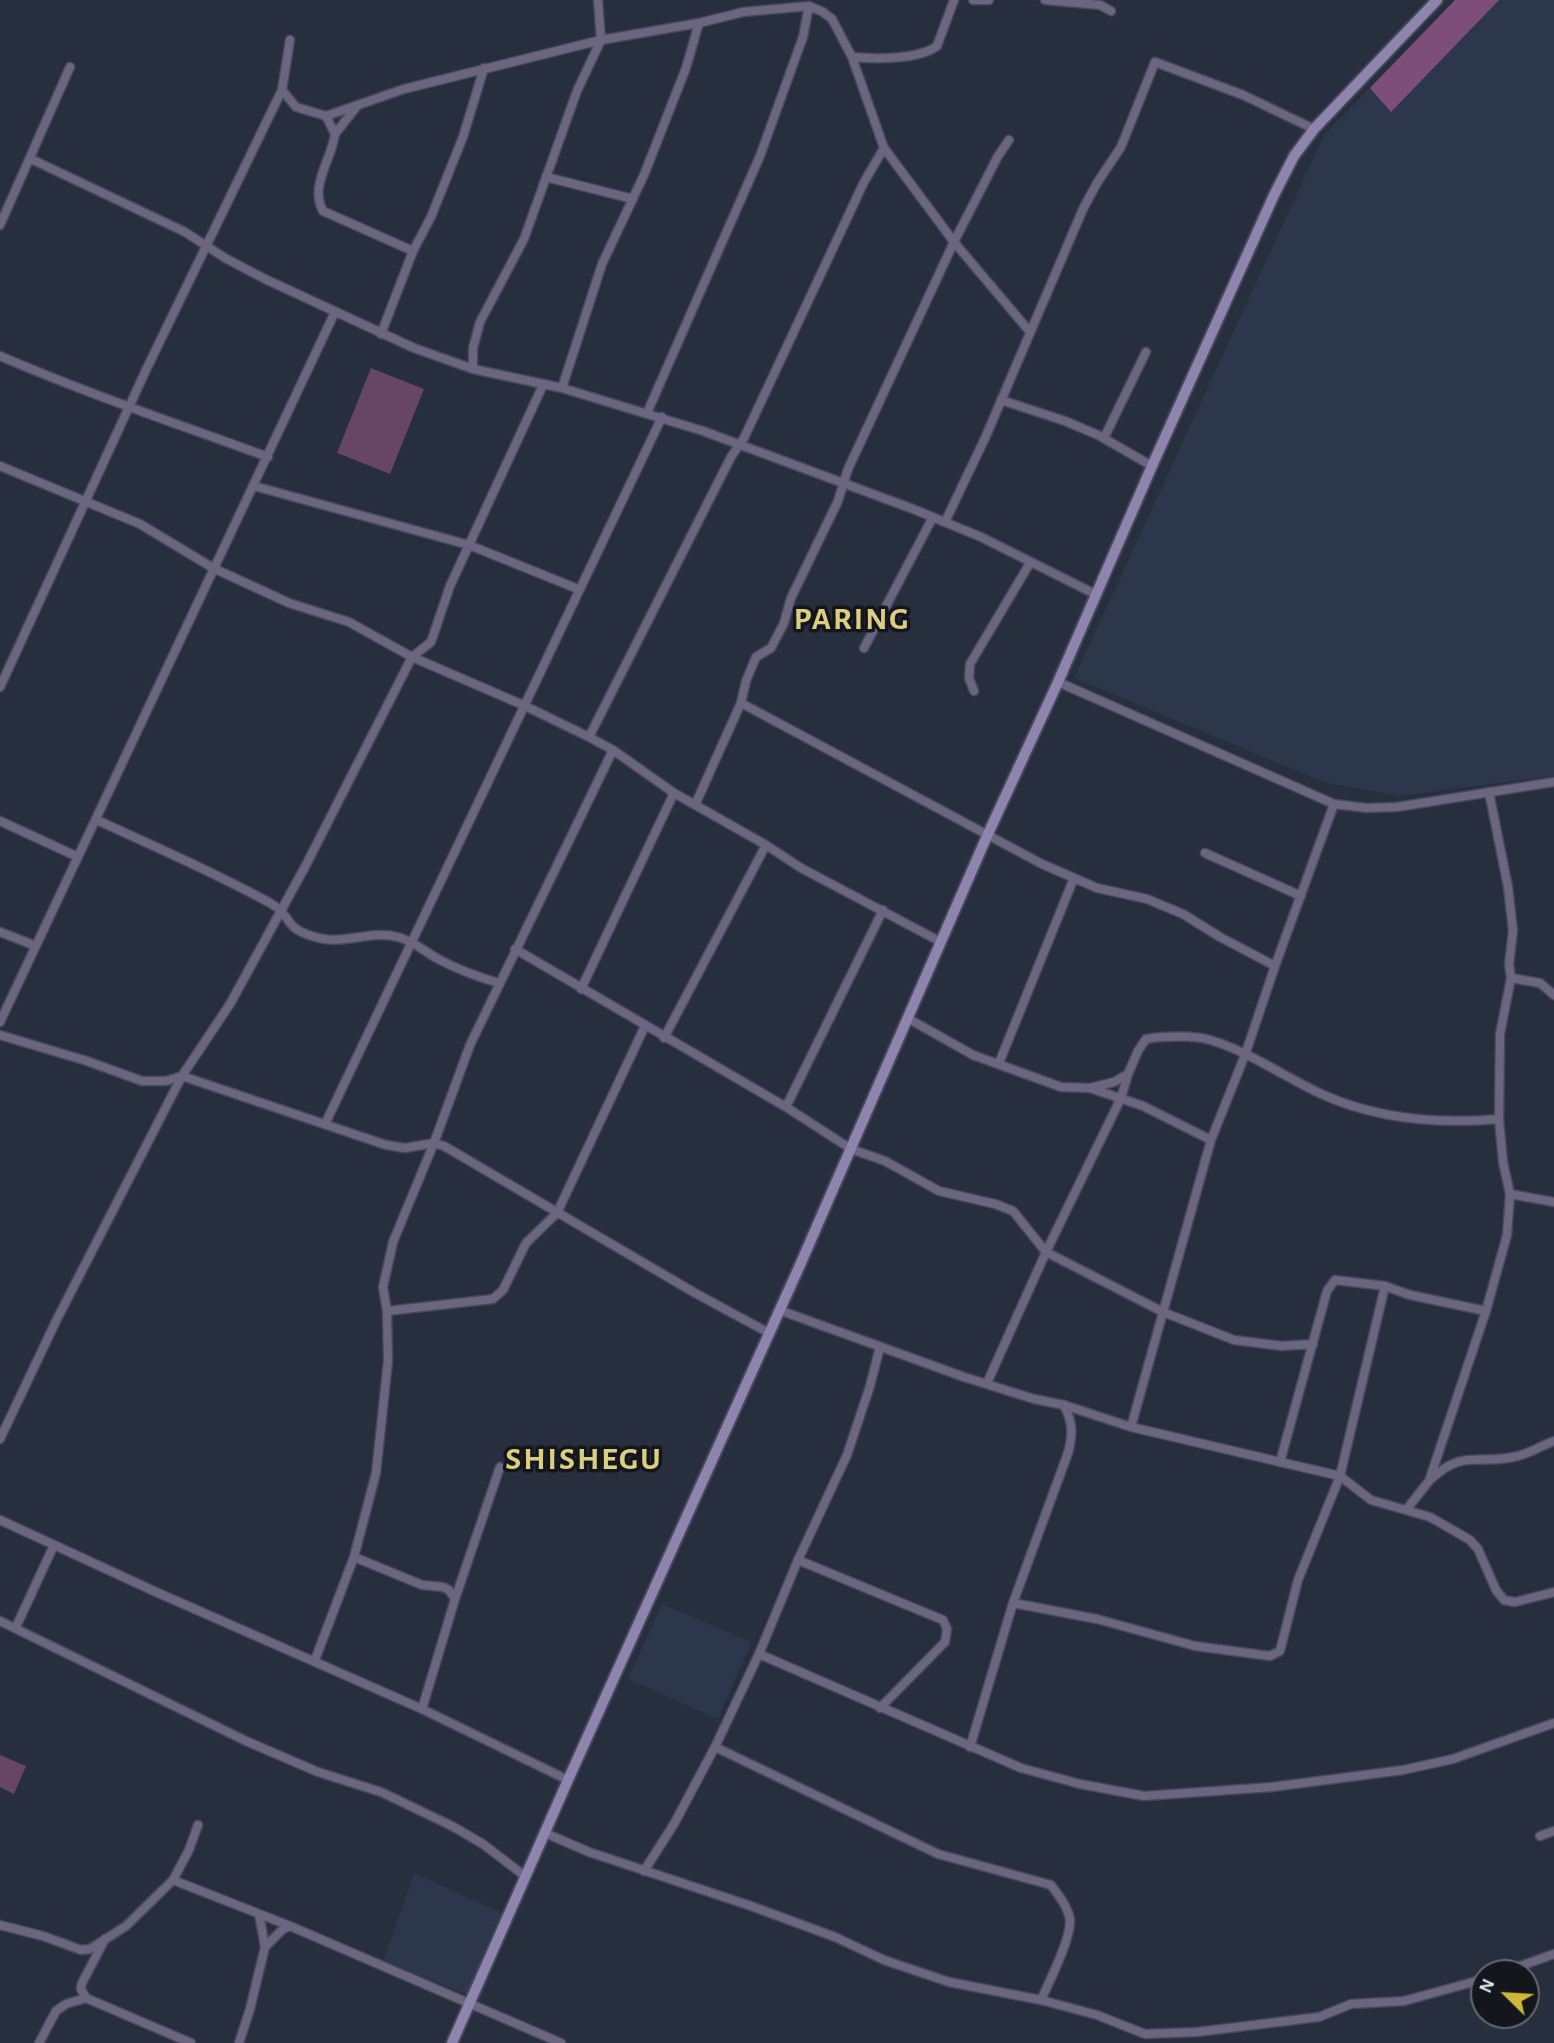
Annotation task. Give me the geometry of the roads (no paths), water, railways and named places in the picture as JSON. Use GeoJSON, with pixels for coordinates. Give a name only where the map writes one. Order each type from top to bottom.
{"type":"FeatureCollection","features":[{"type":"Feature","properties":{"kind":"main road"},"geometry":{"type":"LineString","coordinates":[[452,2043],[1274,195],[1294,156],[1314,129],[1437,0]]}},
{"type":"Feature","properties":{"kind":"street"},"geometry":{"type":"LineString","coordinates":[[473,369],[473,348],[480,323],[524,239],[577,91],[601,40],[598,0]]}},
{"type":"Feature","properties":{"kind":"street"},"geometry":{"type":"LineString","coordinates":[[852,57],[922,54],[931,50],[937,46],[954,0]]}},
{"type":"Feature","properties":{"kind":"street"},"geometry":{"type":"LineString","coordinates":[[973,0],[989,0]]}},
{"type":"Feature","properties":{"kind":"street"},"geometry":{"type":"LineString","coordinates":[[1045,0],[1100,5],[1111,11]]}},
{"type":"Feature","properties":{"kind":"street"},"geometry":{"type":"LineString","coordinates":[[647,413],[770,131],[803,37],[809,6]]}},
{"type":"Feature","properties":{"kind":"street"},"geometry":{"type":"LineString","coordinates":[[282,90],[296,107],[326,116],[404,89],[601,40],[699,23],[743,12],[809,6],[832,19],[852,57],[884,148],[954,242],[1030,332]]}},
{"type":"Feature","properties":{"kind":"street"},"geometry":{"type":"LineString","coordinates":[[562,388],[599,275],[686,68],[699,23]]}},
{"type":"Feature","properties":{"kind":"street"},"geometry":{"type":"LineString","coordinates":[[0,687],[3,673],[282,90],[290,40]]}},
{"type":"Feature","properties":{"kind":"street"},"geometry":{"type":"LineString","coordinates":[[945,522],[1090,194],[1121,147],[1155,62],[1242,95],[1314,129]]}},
{"type":"Feature","properties":{"kind":"street"},"geometry":{"type":"LineString","coordinates":[[0,225],[70,67]]}},
{"type":"Feature","properties":{"kind":"street"},"geometry":{"type":"LineString","coordinates":[[381,334],[413,251],[463,137],[484,68]]}},
{"type":"Feature","properties":{"kind":"street"},"geometry":{"type":"LineString","coordinates":[[359,104],[335,134],[319,185],[318,199],[321,209],[413,251]]}},
{"type":"Feature","properties":{"kind":"street"},"geometry":{"type":"LineString","coordinates":[[326,116],[335,134]]}},
{"type":"Feature","properties":{"kind":"street"},"geometry":{"type":"LineString","coordinates":[[695,805],[741,703],[756,657],[771,648],[784,624],[791,598],[838,501],[848,469],[954,242],[1009,140]]}},
{"type":"Feature","properties":{"kind":"street"},"geometry":{"type":"LineString","coordinates":[[589,737],[725,469],[740,445],[806,310],[864,182],[884,148]]}},
{"type":"Feature","properties":{"kind":"street"},"geometry":{"type":"LineString","coordinates":[[31,159],[129,204],[241,266],[381,334],[473,369],[562,388],[662,416],[844,482],[945,522],[1095,594]]}},
{"type":"Feature","properties":{"kind":"street"},"geometry":{"type":"LineString","coordinates":[[546,177],[633,199]]}},
{"type":"Feature","properties":{"kind":"street"},"geometry":{"type":"LineString","coordinates":[[0,1022],[335,312]]}},
{"type":"Feature","properties":{"kind":"street"},"geometry":{"type":"LineString","coordinates":[[1104,438],[1146,352]]}},
{"type":"Feature","properties":{"kind":"street"},"geometry":{"type":"LineString","coordinates":[[0,356],[97,396],[268,457]]}},
{"type":"Feature","properties":{"kind":"street"},"geometry":{"type":"LineString","coordinates":[[0,1439],[56,1321],[182,1076],[230,1004],[412,657],[430,642],[450,586],[543,385]]}},
{"type":"Feature","properties":{"kind":"street"},"geometry":{"type":"LineString","coordinates":[[1001,400],[1068,422],[1104,438],[1152,466]]}},
{"type":"Feature","properties":{"kind":"street"},"geometry":{"type":"LineString","coordinates":[[325,1124],[662,416]]}},
{"type":"Feature","properties":{"kind":"street"},"geometry":{"type":"LineString","coordinates":[[0,467],[140,524],[213,568],[289,603],[349,622],[412,657],[589,737],[613,750],[674,793],[766,845],[801,869],[941,943]]}},
{"type":"Feature","properties":{"kind":"street"},"geometry":{"type":"LineString","coordinates":[[254,486],[469,545],[578,589]]}},
{"type":"Feature","properties":{"kind":"street"},"geometry":{"type":"LineString","coordinates":[[864,648],[933,517]]}},
{"type":"Feature","properties":{"kind":"street"},"geometry":{"type":"LineString","coordinates":[[974,691],[969,678],[970,664],[1030,563]]}},
{"type":"Feature","properties":{"kind":"street"},"geometry":{"type":"LineString","coordinates":[[1058,682],[1334,804],[1367,808],[1397,807],[1554,782]]}},
{"type":"Feature","properties":{"kind":"street"},"geometry":{"type":"LineString","coordinates":[[741,703],[1042,864],[1097,888],[1147,900],[1183,914],[1275,966]]}},
{"type":"Feature","properties":{"kind":"street"},"geometry":{"type":"LineString","coordinates":[[315,1660],[354,1557],[376,1473],[388,1361],[387,1311],[383,1287],[393,1242],[434,1143],[470,1045],[613,750]]}},
{"type":"Feature","properties":{"kind":"street"},"geometry":{"type":"LineString","coordinates":[[1429,1481],[1486,1311],[1507,1235],[1510,1194],[1503,1162],[1499,1119],[1500,1034],[1511,978],[1508,964],[1513,931],[1512,912],[1489,792]]}},
{"type":"Feature","properties":{"kind":"street"},"geometry":{"type":"LineString","coordinates":[[580,989],[674,793]]}},
{"type":"Feature","properties":{"kind":"street"},"geometry":{"type":"LineString","coordinates":[[1131,1427],[1211,1140],[1245,1055],[1334,804]]}},
{"type":"Feature","properties":{"kind":"street"},"geometry":{"type":"LineString","coordinates":[[97,820],[242,887],[282,909],[291,927],[326,940],[346,941],[379,934],[411,940],[445,962],[472,975],[499,983]]}},
{"type":"Feature","properties":{"kind":"street"},"geometry":{"type":"LineString","coordinates":[[0,821],[78,857]]}},
{"type":"Feature","properties":{"kind":"street"},"geometry":{"type":"LineString","coordinates":[[664,1038],[766,845]]}},
{"type":"Feature","properties":{"kind":"street"},"geometry":{"type":"LineString","coordinates":[[1205,853],[1301,896]]}},
{"type":"Feature","properties":{"kind":"street"},"geometry":{"type":"LineString","coordinates":[[999,1063],[1074,878]]}},
{"type":"Feature","properties":{"kind":"street"},"geometry":{"type":"LineString","coordinates":[[786,1107],[883,910]]}},
{"type":"Feature","properties":{"kind":"street"},"geometry":{"type":"LineString","coordinates":[[0,932],[36,946]]}},
{"type":"Feature","properties":{"kind":"street"},"geometry":{"type":"LineString","coordinates":[[515,950],[786,1107],[851,1149],[885,1161],[939,1191],[1013,1211],[1045,1252],[1163,1312],[1234,1340],[1282,1346],[1313,1343]]}},
{"type":"Feature","properties":{"kind":"street"},"geometry":{"type":"LineString","coordinates":[[1511,978],[1540,983],[1554,995]]}},
{"type":"Feature","properties":{"kind":"street"},"geometry":{"type":"LineString","coordinates":[[908,1019],[973,1055],[1061,1087],[1090,1088],[1121,1098],[1211,1140]]}},
{"type":"Feature","properties":{"kind":"street"},"geometry":{"type":"LineString","coordinates":[[387,1311],[493,1299],[503,1290],[526,1243],[557,1213],[645,1027]]}},
{"type":"Feature","properties":{"kind":"street"},"geometry":{"type":"LineString","coordinates":[[0,1035],[87,1060],[142,1081],[166,1081],[182,1076],[386,1145],[405,1148],[434,1143],[488,1171],[769,1333]]}},
{"type":"Feature","properties":{"kind":"street"},"geometry":{"type":"LineString","coordinates":[[987,1383],[1045,1252],[1121,1098],[1128,1074],[1146,1039],[1209,1039],[1327,1097],[1371,1112],[1422,1120],[1462,1122],[1499,1119]]}},
{"type":"Feature","properties":{"kind":"street"},"geometry":{"type":"LineString","coordinates":[[1090,1088],[1114,1082],[1128,1074]]}},
{"type":"Feature","properties":{"kind":"street"},"geometry":{"type":"LineString","coordinates":[[1510,1194],[1554,1202]]}},
{"type":"Feature","properties":{"kind":"street"},"geometry":{"type":"LineString","coordinates":[[1280,1462],[1327,1291],[1335,1280],[1385,1286],[1410,1295],[1486,1311]]}},
{"type":"Feature","properties":{"kind":"street"},"geometry":{"type":"LineString","coordinates":[[1013,1603],[1097,1619],[1195,1646],[1270,1656],[1280,1651],[1298,1580],[1340,1476],[1385,1286]]}},
{"type":"Feature","properties":{"kind":"street"},"geometry":{"type":"LineString","coordinates":[[779,1310],[964,1377],[1034,1399],[1064,1405],[1131,1427],[1340,1476],[1371,1500],[1430,1517],[1470,1540],[1478,1549],[1496,1590],[1504,1600],[1515,1602],[1554,1592]]}},
{"type":"Feature","properties":{"kind":"street"},"geometry":{"type":"LineString","coordinates":[[644,1871],[674,1824],[715,1747],[759,1654],[798,1560],[847,1455],[880,1347]]}},
{"type":"Feature","properties":{"kind":"street"},"geometry":{"type":"LineString","coordinates":[[970,1747],[1013,1603],[1068,1453],[1072,1420],[1064,1405]]}},
{"type":"Feature","properties":{"kind":"street"},"geometry":{"type":"LineString","coordinates":[[1406,1510],[1445,1466],[1456,1461],[1517,1457],[1554,1441]]}},
{"type":"Feature","properties":{"kind":"street"},"geometry":{"type":"LineString","coordinates":[[422,1709],[455,1599],[500,1466]]}},
{"type":"Feature","properties":{"kind":"street"},"geometry":{"type":"LineString","coordinates":[[0,1520],[156,1592],[315,1660],[568,1780]]}},
{"type":"Feature","properties":{"kind":"street"},"geometry":{"type":"LineString","coordinates":[[16,1627],[54,1545]]}},
{"type":"Feature","properties":{"kind":"street"},"geometry":{"type":"LineString","coordinates":[[354,1557],[422,1585],[443,1587],[450,1590],[455,1599]]}},
{"type":"Feature","properties":{"kind":"street"},"geometry":{"type":"LineString","coordinates":[[798,1560],[943,1620],[947,1629],[945,1642],[880,1709]]}},
{"type":"Feature","properties":{"kind":"street"},"geometry":{"type":"LineString","coordinates":[[0,1621],[246,1741],[318,1772],[381,1792],[483,1844],[526,1877]]}},
{"type":"Feature","properties":{"kind":"street"},"geometry":{"type":"LineString","coordinates":[[759,1654],[880,1709],[1033,1771],[1080,1784],[1144,1796],[1272,1787],[1403,1770],[1453,1759],[1554,1723]]}},
{"type":"Feature","properties":{"kind":"street"},"geometry":{"type":"LineString","coordinates":[[715,1747],[938,1854],[1051,1885],[1063,1901],[1070,1921],[1060,1959],[1041,2000]]}},
{"type":"Feature","properties":{"kind":"street"},"geometry":{"type":"LineString","coordinates":[[0,1925],[86,1951],[126,1926],[173,1880],[189,1850],[198,1825]]}},
{"type":"Feature","properties":{"kind":"street"},"geometry":{"type":"LineString","coordinates":[[1540,1836],[1554,1831]]}},
{"type":"Feature","properties":{"kind":"street"},"geometry":{"type":"LineString","coordinates":[[545,1833],[589,1852],[751,1906],[835,1937],[884,1960],[949,1982],[1041,2000],[1097,2015],[1145,2034],[1319,2017],[1351,2004],[1404,2001],[1470,1984]]}},
{"type":"Feature","properties":{"kind":"street"},"geometry":{"type":"LineString","coordinates":[[173,1880],[290,1926],[561,2043]]}},
{"type":"Feature","properties":{"kind":"street"},"geometry":{"type":"LineString","coordinates":[[239,2043],[265,1947],[259,1914]]}},
{"type":"Feature","properties":{"kind":"street"},"geometry":{"type":"LineString","coordinates":[[265,1947],[283,1929],[290,1926]]}},
{"type":"Feature","properties":{"kind":"street"},"geometry":{"type":"LineString","coordinates":[[106,1937],[82,1983],[81,1989],[86,1998],[191,2043]]}},
{"type":"Feature","properties":{"kind":"street"},"geometry":{"type":"LineString","coordinates":[[38,2043],[56,2011],[66,2004],[86,1998]]}},
{"type":"Feature","properties":{"kind":"district","name":"PARING"},"geometry":{"type":"Point","coordinates":[852,619]}},
{"type":"Feature","properties":{"kind":"district","name":"SHISHEGU"},"geometry":{"type":"Point","coordinates":[584,1459]}}]}
